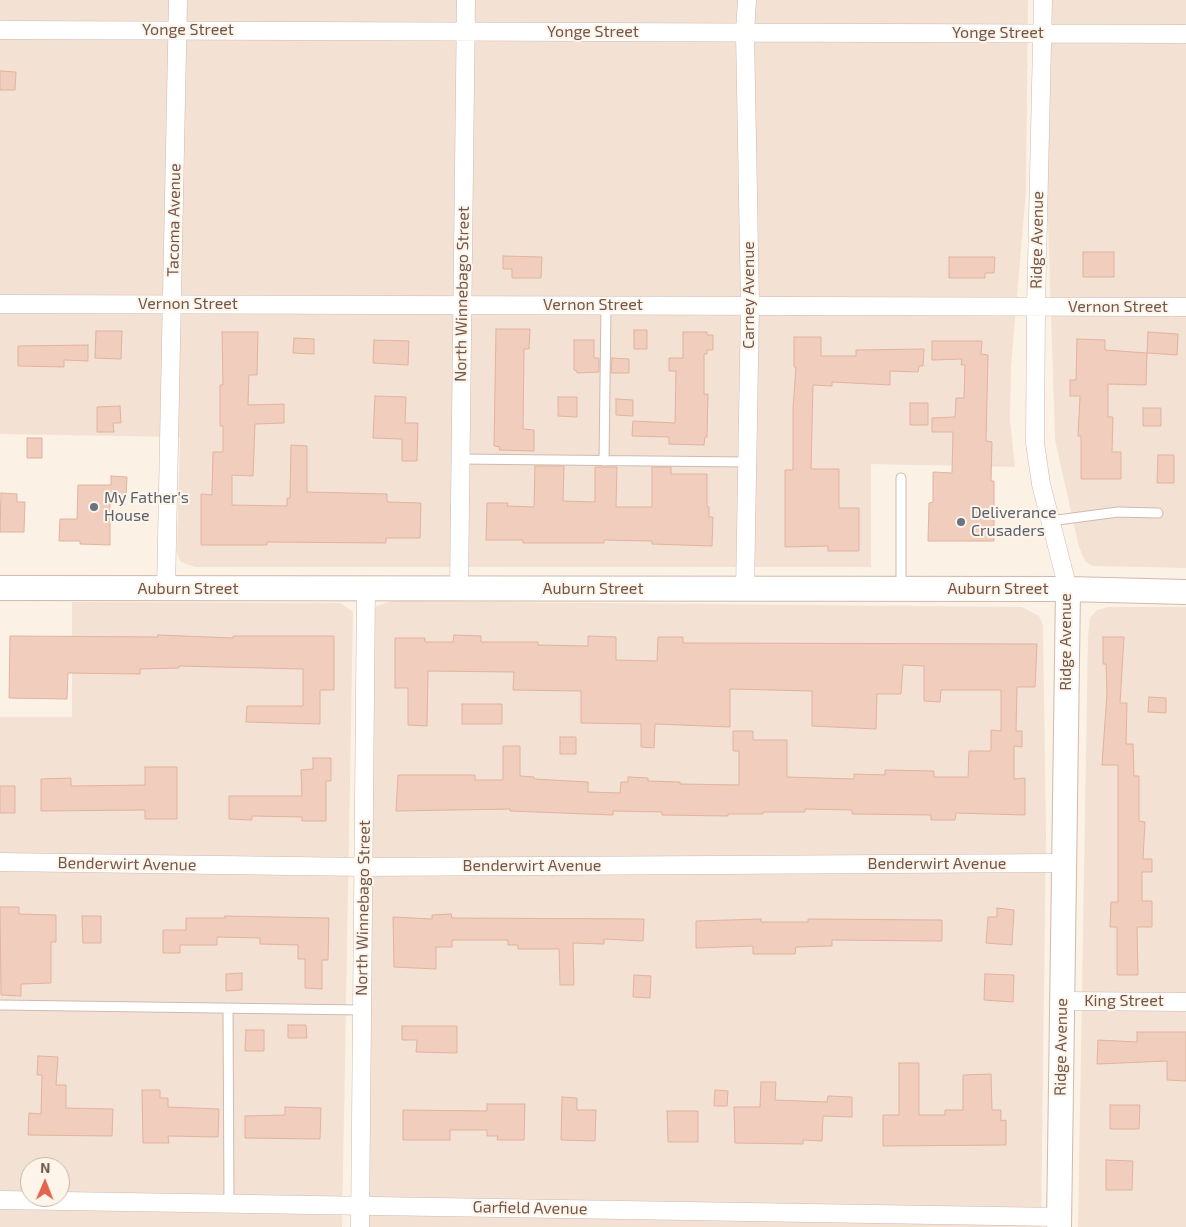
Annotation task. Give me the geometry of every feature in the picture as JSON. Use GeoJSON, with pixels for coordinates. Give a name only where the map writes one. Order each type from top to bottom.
{"type":"FeatureCollection","features":[{"type":"Feature","properties":{"kind":"main road","name":"Auburn Street"},"geometry":{"type":"LineString","coordinates":[[0,588],[166,590],[366,588],[1068,589],[1186,592]]}},
{"type":"Feature","properties":{"kind":"main road","name":"Ridge Avenue"},"geometry":{"type":"LineString","coordinates":[[1059,1222],[1068,589]]}},
{"type":"Feature","properties":{"kind":"street","name":"Tacoma Avenue"},"geometry":{"type":"LineString","coordinates":[[166,590],[178,0]]}},
{"type":"Feature","properties":{"kind":"street","name":"North Winnebago Street"},"geometry":{"type":"LineString","coordinates":[[459,589],[466,0]]}},
{"type":"Feature","properties":{"kind":"street","name":"Carney Avenue"},"geometry":{"type":"LineString","coordinates":[[745,590],[750,306],[745,32],[747,0]]}},
{"type":"Feature","properties":{"kind":"street","name":"Ridge Avenue"},"geometry":{"type":"LineString","coordinates":[[1043,0],[1035,443],[1040,484],[1068,589]]}},
{"type":"Feature","properties":{"kind":"street","name":"Yonge Street"},"geometry":{"type":"LineString","coordinates":[[0,30],[1186,34]]}},
{"type":"Feature","properties":{"kind":"street","name":"Vernon Street"},"geometry":{"type":"LineString","coordinates":[[0,304],[1186,307]]}},
{"type":"Feature","properties":{"kind":"street","name":"North Winnebago Street"},"geometry":{"type":"LineString","coordinates":[[360,1227],[366,588]]}},
{"type":"Feature","properties":{"kind":"street","name":"Benderwirt Avenue"},"geometry":{"type":"LineString","coordinates":[[0,862],[364,867],[1064,863]]}},
{"type":"Feature","properties":{"kind":"street","name":"King Street"},"geometry":{"type":"LineString","coordinates":[[1062,1001],[1186,1002]]}},
{"type":"Feature","properties":{"kind":"street","name":"Garfield Avenue"},"geometry":{"type":"LineString","coordinates":[[0,1200],[1059,1222]]}},
{"type":"Feature","properties":{"kind":"lane"},"geometry":{"type":"LineString","coordinates":[[604,461],[606,305]]}},
{"type":"Feature","properties":{"kind":"lane"},"geometry":{"type":"LineString","coordinates":[[460,459],[748,462]]}},
{"type":"Feature","properties":{"kind":"lane"},"geometry":{"type":"LineString","coordinates":[[901,478],[901,590]]}},
{"type":"Feature","properties":{"kind":"lane"},"geometry":{"type":"LineString","coordinates":[[1050,521],[1118,512],[1158,513]]}},
{"type":"Feature","properties":{"kind":"lane"},"geometry":{"type":"LineString","coordinates":[[0,1005],[362,1010]]}},
{"type":"Feature","properties":{"kind":"lane"},"geometry":{"type":"LineString","coordinates":[[228,1008],[228,1204]]}},
{"type":"Feature","properties":{"kind":"shaded area"},"geometry":{"type":"Polygon","coordinates":[[[0,0],[1028,0],[1026,191],[1011,366],[1010,420],[1015,467],[871,464],[871,567],[196,567],[186,564],[180,561],[177,552],[180,437],[0,434],[0,0]]]}},
{"type":"Feature","properties":{"kind":"shaded area"},"geometry":{"type":"Polygon","coordinates":[[[1049,0],[1186,0],[1186,568],[1092,566],[1085,561],[1079,547],[1055,440],[1047,189],[1049,0]]]}},
{"type":"Feature","properties":{"kind":"shaded area"},"geometry":{"type":"Polygon","coordinates":[[[392,601],[1022,607],[1039,616],[1043,625],[1046,832],[1041,1227],[368,1227],[373,615],[376,606],[392,601]]]}},
{"type":"Feature","properties":{"kind":"shaded area"},"geometry":{"type":"Polygon","coordinates":[[[72,602],[340,603],[353,612],[342,1227],[0,1227],[0,717],[72,717],[72,602]]]}},
{"type":"Feature","properties":{"kind":"shaded area"},"geometry":{"type":"Polygon","coordinates":[[[1108,607],[1186,607],[1186,1227],[1078,1227],[1088,636],[1090,618],[1097,610],[1108,607]]]}},
{"type":"Feature","properties":{"kind":"building"},"geometry":{"type":"Polygon","coordinates":[[[0,71],[16,72],[15,90],[0,90],[0,71]]]}},
{"type":"Feature","properties":{"kind":"building"},"geometry":{"type":"Polygon","coordinates":[[[1083,252],[1114,252],[1114,277],[1083,277],[1083,252]]]}},
{"type":"Feature","properties":{"kind":"building"},"geometry":{"type":"Polygon","coordinates":[[[503,256],[542,257],[541,278],[512,278],[512,269],[503,269],[503,256]]]}},
{"type":"Feature","properties":{"kind":"building"},"geometry":{"type":"Polygon","coordinates":[[[949,257],[995,257],[994,273],[985,273],[985,278],[949,278],[949,257]]]}},
{"type":"Feature","properties":{"kind":"building"},"geometry":{"type":"Polygon","coordinates":[[[496,329],[530,329],[529,349],[524,349],[523,429],[534,430],[534,451],[499,450],[500,447],[494,446],[496,329]]]}},
{"type":"Feature","properties":{"kind":"building"},"geometry":{"type":"Polygon","coordinates":[[[634,330],[647,330],[647,349],[634,349],[634,330]]]}},
{"type":"Feature","properties":{"kind":"building"},"geometry":{"type":"Polygon","coordinates":[[[96,331],[122,331],[121,359],[95,358],[96,331]]]}},
{"type":"Feature","properties":{"kind":"building"},"geometry":{"type":"Polygon","coordinates":[[[222,332],[258,332],[257,375],[249,375],[248,405],[284,404],[284,423],[255,424],[253,476],[232,475],[232,505],[287,506],[287,498],[290,498],[291,445],[307,446],[307,492],[387,494],[387,502],[421,503],[420,538],[386,538],[386,543],[267,542],[267,545],[201,545],[201,494],[212,495],[213,452],[223,452],[223,426],[220,426],[220,385],[223,385],[222,332]]]}},
{"type":"Feature","properties":{"kind":"building"},"geometry":{"type":"Polygon","coordinates":[[[683,332],[707,332],[707,335],[713,335],[713,350],[707,350],[707,354],[704,354],[704,394],[708,394],[707,437],[705,437],[704,445],[669,444],[669,437],[632,436],[633,421],[675,423],[676,371],[669,371],[669,358],[683,358],[683,332]]]}},
{"type":"Feature","properties":{"kind":"building"},"geometry":{"type":"Polygon","coordinates":[[[1148,332],[1178,334],[1177,355],[1147,353],[1148,332]]]}},
{"type":"Feature","properties":{"kind":"building"},"geometry":{"type":"Polygon","coordinates":[[[794,337],[821,337],[821,356],[856,356],[856,350],[924,349],[923,366],[919,366],[918,372],[890,371],[890,385],[832,382],[832,386],[813,385],[811,469],[839,469],[839,508],[859,508],[859,551],[828,551],[828,546],[785,547],[785,470],[793,470],[793,408],[796,367],[794,367],[794,337]]]}},
{"type":"Feature","properties":{"kind":"building"},"geometry":{"type":"Polygon","coordinates":[[[294,338],[314,339],[314,354],[293,353],[294,338]]]}},
{"type":"Feature","properties":{"kind":"building"},"geometry":{"type":"Polygon","coordinates":[[[1077,339],[1105,340],[1105,350],[1147,353],[1146,385],[1108,384],[1108,417],[1113,417],[1112,452],[1121,452],[1121,479],[1081,479],[1081,436],[1078,436],[1080,396],[1070,396],[1070,380],[1076,380],[1077,339]]]}},
{"type":"Feature","properties":{"kind":"building"},"geometry":{"type":"Polygon","coordinates":[[[374,340],[409,341],[408,365],[373,363],[374,340]]]}},
{"type":"Feature","properties":{"kind":"building"},"geometry":{"type":"Polygon","coordinates":[[[574,340],[594,340],[594,358],[599,358],[599,372],[577,373],[574,370],[574,340]]]}},
{"type":"Feature","properties":{"kind":"building"},"geometry":{"type":"Polygon","coordinates":[[[932,341],[982,341],[981,354],[988,355],[986,441],[992,442],[991,481],[994,481],[994,541],[928,541],[929,503],[933,502],[933,472],[952,473],[953,432],[932,432],[932,418],[955,417],[956,398],[964,398],[965,365],[961,365],[962,359],[932,360],[932,341]]]}},
{"type":"Feature","properties":{"kind":"building"},"geometry":{"type":"Polygon","coordinates":[[[88,345],[88,361],[64,360],[64,367],[18,366],[18,346],[88,345]]]}},
{"type":"Feature","properties":{"kind":"building"},"geometry":{"type":"Polygon","coordinates":[[[612,358],[629,359],[629,373],[611,373],[612,358]]]}},
{"type":"Feature","properties":{"kind":"building"},"geometry":{"type":"Polygon","coordinates":[[[375,396],[406,397],[405,423],[418,423],[417,461],[402,461],[402,439],[373,438],[375,396]]]}},
{"type":"Feature","properties":{"kind":"building"},"geometry":{"type":"Polygon","coordinates":[[[558,397],[577,397],[577,417],[558,416],[558,397]]]}},
{"type":"Feature","properties":{"kind":"building"},"geometry":{"type":"Polygon","coordinates":[[[616,399],[633,400],[633,416],[616,415],[616,399]]]}},
{"type":"Feature","properties":{"kind":"building"},"geometry":{"type":"Polygon","coordinates":[[[910,403],[928,403],[928,425],[910,425],[910,403]]]}},
{"type":"Feature","properties":{"kind":"building"},"geometry":{"type":"Polygon","coordinates":[[[120,406],[121,423],[113,423],[114,432],[97,432],[97,407],[120,406]]]}},
{"type":"Feature","properties":{"kind":"building"},"geometry":{"type":"Polygon","coordinates":[[[1143,408],[1161,408],[1161,426],[1143,426],[1143,408]]]}},
{"type":"Feature","properties":{"kind":"building"},"geometry":{"type":"Polygon","coordinates":[[[27,438],[42,438],[42,458],[27,458],[27,438]]]}},
{"type":"Feature","properties":{"kind":"building"},"geometry":{"type":"Polygon","coordinates":[[[1158,455],[1174,455],[1174,483],[1157,483],[1158,455]]]}},
{"type":"Feature","properties":{"kind":"building"},"geometry":{"type":"Polygon","coordinates":[[[535,466],[564,466],[563,501],[595,502],[595,467],[617,467],[616,507],[652,507],[652,467],[671,467],[671,474],[707,474],[707,507],[709,507],[709,517],[713,517],[712,546],[652,544],[652,541],[604,540],[604,543],[523,543],[523,540],[486,540],[487,503],[508,503],[507,506],[534,507],[535,466]]]}},
{"type":"Feature","properties":{"kind":"building","name":"My Father's House"},"geometry":{"type":"Polygon","coordinates":[[[111,476],[127,477],[126,496],[110,495],[110,545],[80,544],[80,541],[59,541],[60,519],[77,519],[78,485],[111,485],[111,476]]]}},
{"type":"Feature","properties":{"kind":"building"},"geometry":{"type":"Polygon","coordinates":[[[1,493],[17,494],[17,502],[25,502],[24,532],[0,532],[1,493]]]}},
{"type":"Feature","properties":{"kind":"building"},"geometry":{"type":"Polygon","coordinates":[[[158,635],[233,638],[233,636],[334,636],[334,690],[320,690],[320,724],[246,722],[247,706],[303,706],[303,669],[179,666],[179,668],[140,669],[140,674],[68,673],[67,699],[9,698],[10,636],[158,637],[158,635]]]}},
{"type":"Feature","properties":{"kind":"building"},"geometry":{"type":"Polygon","coordinates":[[[454,635],[481,636],[481,642],[538,642],[538,645],[588,646],[588,636],[616,637],[616,660],[657,661],[658,637],[683,637],[683,643],[1037,644],[1035,687],[1017,687],[1016,731],[1022,731],[1022,747],[1014,746],[1014,779],[1025,778],[1025,815],[956,813],[955,820],[931,820],[931,815],[852,814],[852,810],[805,809],[805,812],[763,812],[763,814],[728,814],[728,816],[662,815],[662,812],[613,811],[613,815],[510,811],[510,809],[396,811],[398,775],[475,775],[475,780],[503,780],[503,746],[520,746],[520,776],[534,777],[534,779],[588,782],[588,792],[620,793],[621,782],[628,782],[628,777],[648,778],[648,781],[680,782],[680,784],[739,785],[739,751],[733,751],[733,731],[753,731],[753,740],[787,740],[787,777],[854,779],[854,774],[885,775],[885,770],[934,771],[934,777],[968,777],[969,751],[991,751],[991,730],[1001,731],[1001,690],[941,690],[940,702],[924,701],[924,666],[903,665],[901,694],[877,694],[876,729],[812,726],[812,691],[730,689],[730,727],[655,724],[654,748],[641,747],[641,724],[581,723],[581,691],[513,690],[514,672],[428,671],[427,726],[408,725],[408,688],[395,688],[395,638],[425,638],[425,642],[453,642],[454,635]]]}},
{"type":"Feature","properties":{"kind":"building"},"geometry":{"type":"Polygon","coordinates":[[[1103,637],[1124,637],[1120,703],[1127,703],[1126,744],[1133,744],[1134,776],[1139,776],[1139,821],[1145,822],[1143,859],[1152,859],[1152,872],[1142,872],[1142,901],[1152,901],[1152,927],[1137,927],[1138,975],[1117,975],[1117,927],[1110,927],[1111,902],[1118,902],[1118,765],[1102,765],[1107,693],[1106,664],[1103,664],[1103,637]]]}},
{"type":"Feature","properties":{"kind":"building"},"geometry":{"type":"Polygon","coordinates":[[[1149,697],[1166,698],[1166,713],[1148,712],[1149,697]]]}},
{"type":"Feature","properties":{"kind":"building"},"geometry":{"type":"Polygon","coordinates":[[[462,704],[502,704],[502,724],[462,724],[462,704]]]}},
{"type":"Feature","properties":{"kind":"building"},"geometry":{"type":"Polygon","coordinates":[[[560,737],[576,737],[576,754],[560,754],[560,737]]]}},
{"type":"Feature","properties":{"kind":"building"},"geometry":{"type":"Polygon","coordinates":[[[313,758],[331,758],[331,781],[326,781],[326,821],[302,821],[302,817],[252,816],[252,820],[229,819],[229,796],[302,796],[301,770],[313,769],[313,758]]]}},
{"type":"Feature","properties":{"kind":"building"},"geometry":{"type":"Polygon","coordinates":[[[145,767],[177,767],[177,819],[145,819],[145,810],[41,811],[41,779],[71,778],[71,786],[145,785],[145,767]]]}},
{"type":"Feature","properties":{"kind":"building"},"geometry":{"type":"Polygon","coordinates":[[[0,786],[15,786],[15,813],[0,813],[0,786]]]}},
{"type":"Feature","properties":{"kind":"building"},"geometry":{"type":"Polygon","coordinates":[[[0,907],[19,907],[19,914],[56,915],[56,942],[51,942],[51,983],[21,984],[21,996],[1,995],[0,907]]]}},
{"type":"Feature","properties":{"kind":"building"},"geometry":{"type":"Polygon","coordinates":[[[997,908],[1014,910],[1012,945],[986,943],[988,917],[997,917],[997,908]]]}},
{"type":"Feature","properties":{"kind":"building"},"geometry":{"type":"Polygon","coordinates":[[[451,914],[452,918],[644,919],[643,941],[604,939],[604,944],[573,943],[574,985],[560,985],[559,949],[518,949],[518,945],[508,945],[508,940],[452,940],[452,947],[436,947],[436,969],[394,967],[393,917],[432,919],[432,915],[451,914]]]}},
{"type":"Feature","properties":{"kind":"building"},"geometry":{"type":"Polygon","coordinates":[[[82,916],[101,916],[101,943],[83,943],[82,916]]]}},
{"type":"Feature","properties":{"kind":"building"},"geometry":{"type":"Polygon","coordinates":[[[225,916],[329,918],[328,960],[322,960],[322,989],[305,988],[305,959],[298,959],[298,945],[260,944],[260,938],[217,937],[217,945],[180,945],[180,953],[163,953],[163,930],[186,930],[186,918],[225,918],[225,916]]]}},
{"type":"Feature","properties":{"kind":"building"},"geometry":{"type":"Polygon","coordinates":[[[761,919],[761,922],[808,922],[808,919],[942,920],[942,941],[832,940],[832,946],[796,947],[795,954],[753,954],[753,946],[696,948],[696,921],[761,919]]]}},
{"type":"Feature","properties":{"kind":"building"},"geometry":{"type":"Polygon","coordinates":[[[242,973],[242,990],[226,991],[226,974],[242,973]]]}},
{"type":"Feature","properties":{"kind":"building"},"geometry":{"type":"Polygon","coordinates":[[[985,974],[1014,975],[1013,1002],[984,1000],[985,974]]]}},
{"type":"Feature","properties":{"kind":"building"},"geometry":{"type":"Polygon","coordinates":[[[634,975],[651,976],[650,998],[633,997],[634,975]]]}},
{"type":"Feature","properties":{"kind":"building"},"geometry":{"type":"Polygon","coordinates":[[[288,1025],[306,1025],[307,1038],[288,1038],[288,1025]]]}},
{"type":"Feature","properties":{"kind":"building"},"geometry":{"type":"Polygon","coordinates":[[[402,1026],[457,1026],[457,1053],[416,1052],[417,1040],[402,1040],[402,1026]]]}},
{"type":"Feature","properties":{"kind":"building"},"geometry":{"type":"Polygon","coordinates":[[[246,1030],[264,1030],[264,1051],[245,1051],[246,1030]]]}},
{"type":"Feature","properties":{"kind":"building"},"geometry":{"type":"Polygon","coordinates":[[[1137,1032],[1186,1032],[1186,1081],[1167,1080],[1167,1061],[1097,1064],[1098,1040],[1137,1042],[1137,1032]]]}},
{"type":"Feature","properties":{"kind":"building"},"geometry":{"type":"Polygon","coordinates":[[[38,1056],[58,1057],[56,1085],[66,1085],[66,1108],[113,1109],[112,1136],[28,1135],[29,1113],[41,1114],[42,1075],[37,1075],[38,1056]]]}},
{"type":"Feature","properties":{"kind":"building"},"geometry":{"type":"Polygon","coordinates":[[[899,1063],[919,1063],[919,1115],[945,1115],[945,1110],[963,1110],[963,1075],[991,1074],[992,1110],[1001,1110],[1001,1121],[1006,1120],[1006,1145],[883,1146],[883,1115],[899,1115],[899,1063]]]}},
{"type":"Feature","properties":{"kind":"building"},"geometry":{"type":"Polygon","coordinates":[[[761,1082],[776,1082],[775,1100],[827,1102],[828,1096],[852,1097],[852,1117],[823,1116],[822,1141],[803,1140],[803,1144],[735,1143],[734,1107],[760,1107],[761,1082]]]}},
{"type":"Feature","properties":{"kind":"building"},"geometry":{"type":"Polygon","coordinates":[[[142,1090],[160,1090],[160,1098],[168,1098],[168,1107],[219,1109],[218,1137],[168,1136],[169,1143],[143,1143],[142,1090]]]}},
{"type":"Feature","properties":{"kind":"building"},"geometry":{"type":"Polygon","coordinates":[[[715,1090],[728,1091],[727,1106],[714,1106],[715,1090]]]}},
{"type":"Feature","properties":{"kind":"building"},"geometry":{"type":"Polygon","coordinates":[[[562,1097],[577,1098],[577,1110],[596,1110],[595,1141],[561,1140],[562,1097]]]}},
{"type":"Feature","properties":{"kind":"building"},"geometry":{"type":"Polygon","coordinates":[[[487,1104],[525,1104],[524,1140],[497,1140],[498,1136],[487,1136],[487,1130],[450,1130],[450,1140],[403,1140],[403,1110],[487,1111],[487,1104]]]}},
{"type":"Feature","properties":{"kind":"building"},"geometry":{"type":"Polygon","coordinates":[[[1110,1105],[1140,1105],[1139,1129],[1110,1129],[1110,1105]]]}},
{"type":"Feature","properties":{"kind":"building"},"geometry":{"type":"Polygon","coordinates":[[[285,1107],[321,1108],[320,1139],[245,1138],[245,1116],[285,1115],[285,1107]]]}},
{"type":"Feature","properties":{"kind":"building"},"geometry":{"type":"Polygon","coordinates":[[[667,1111],[698,1111],[698,1142],[668,1142],[667,1111]]]}},
{"type":"Feature","properties":{"kind":"building"},"geometry":{"type":"Polygon","coordinates":[[[1106,1160],[1133,1161],[1132,1190],[1106,1190],[1106,1160]]]}},
{"type":"Feature","properties":{"kind":"place","name":"My Father's House"},"geometry":{"type":"Point","coordinates":[94,507]}},
{"type":"Feature","properties":{"kind":"place","name":"Deliverance Crusaders"},"geometry":{"type":"Point","coordinates":[961,522]}}]}
